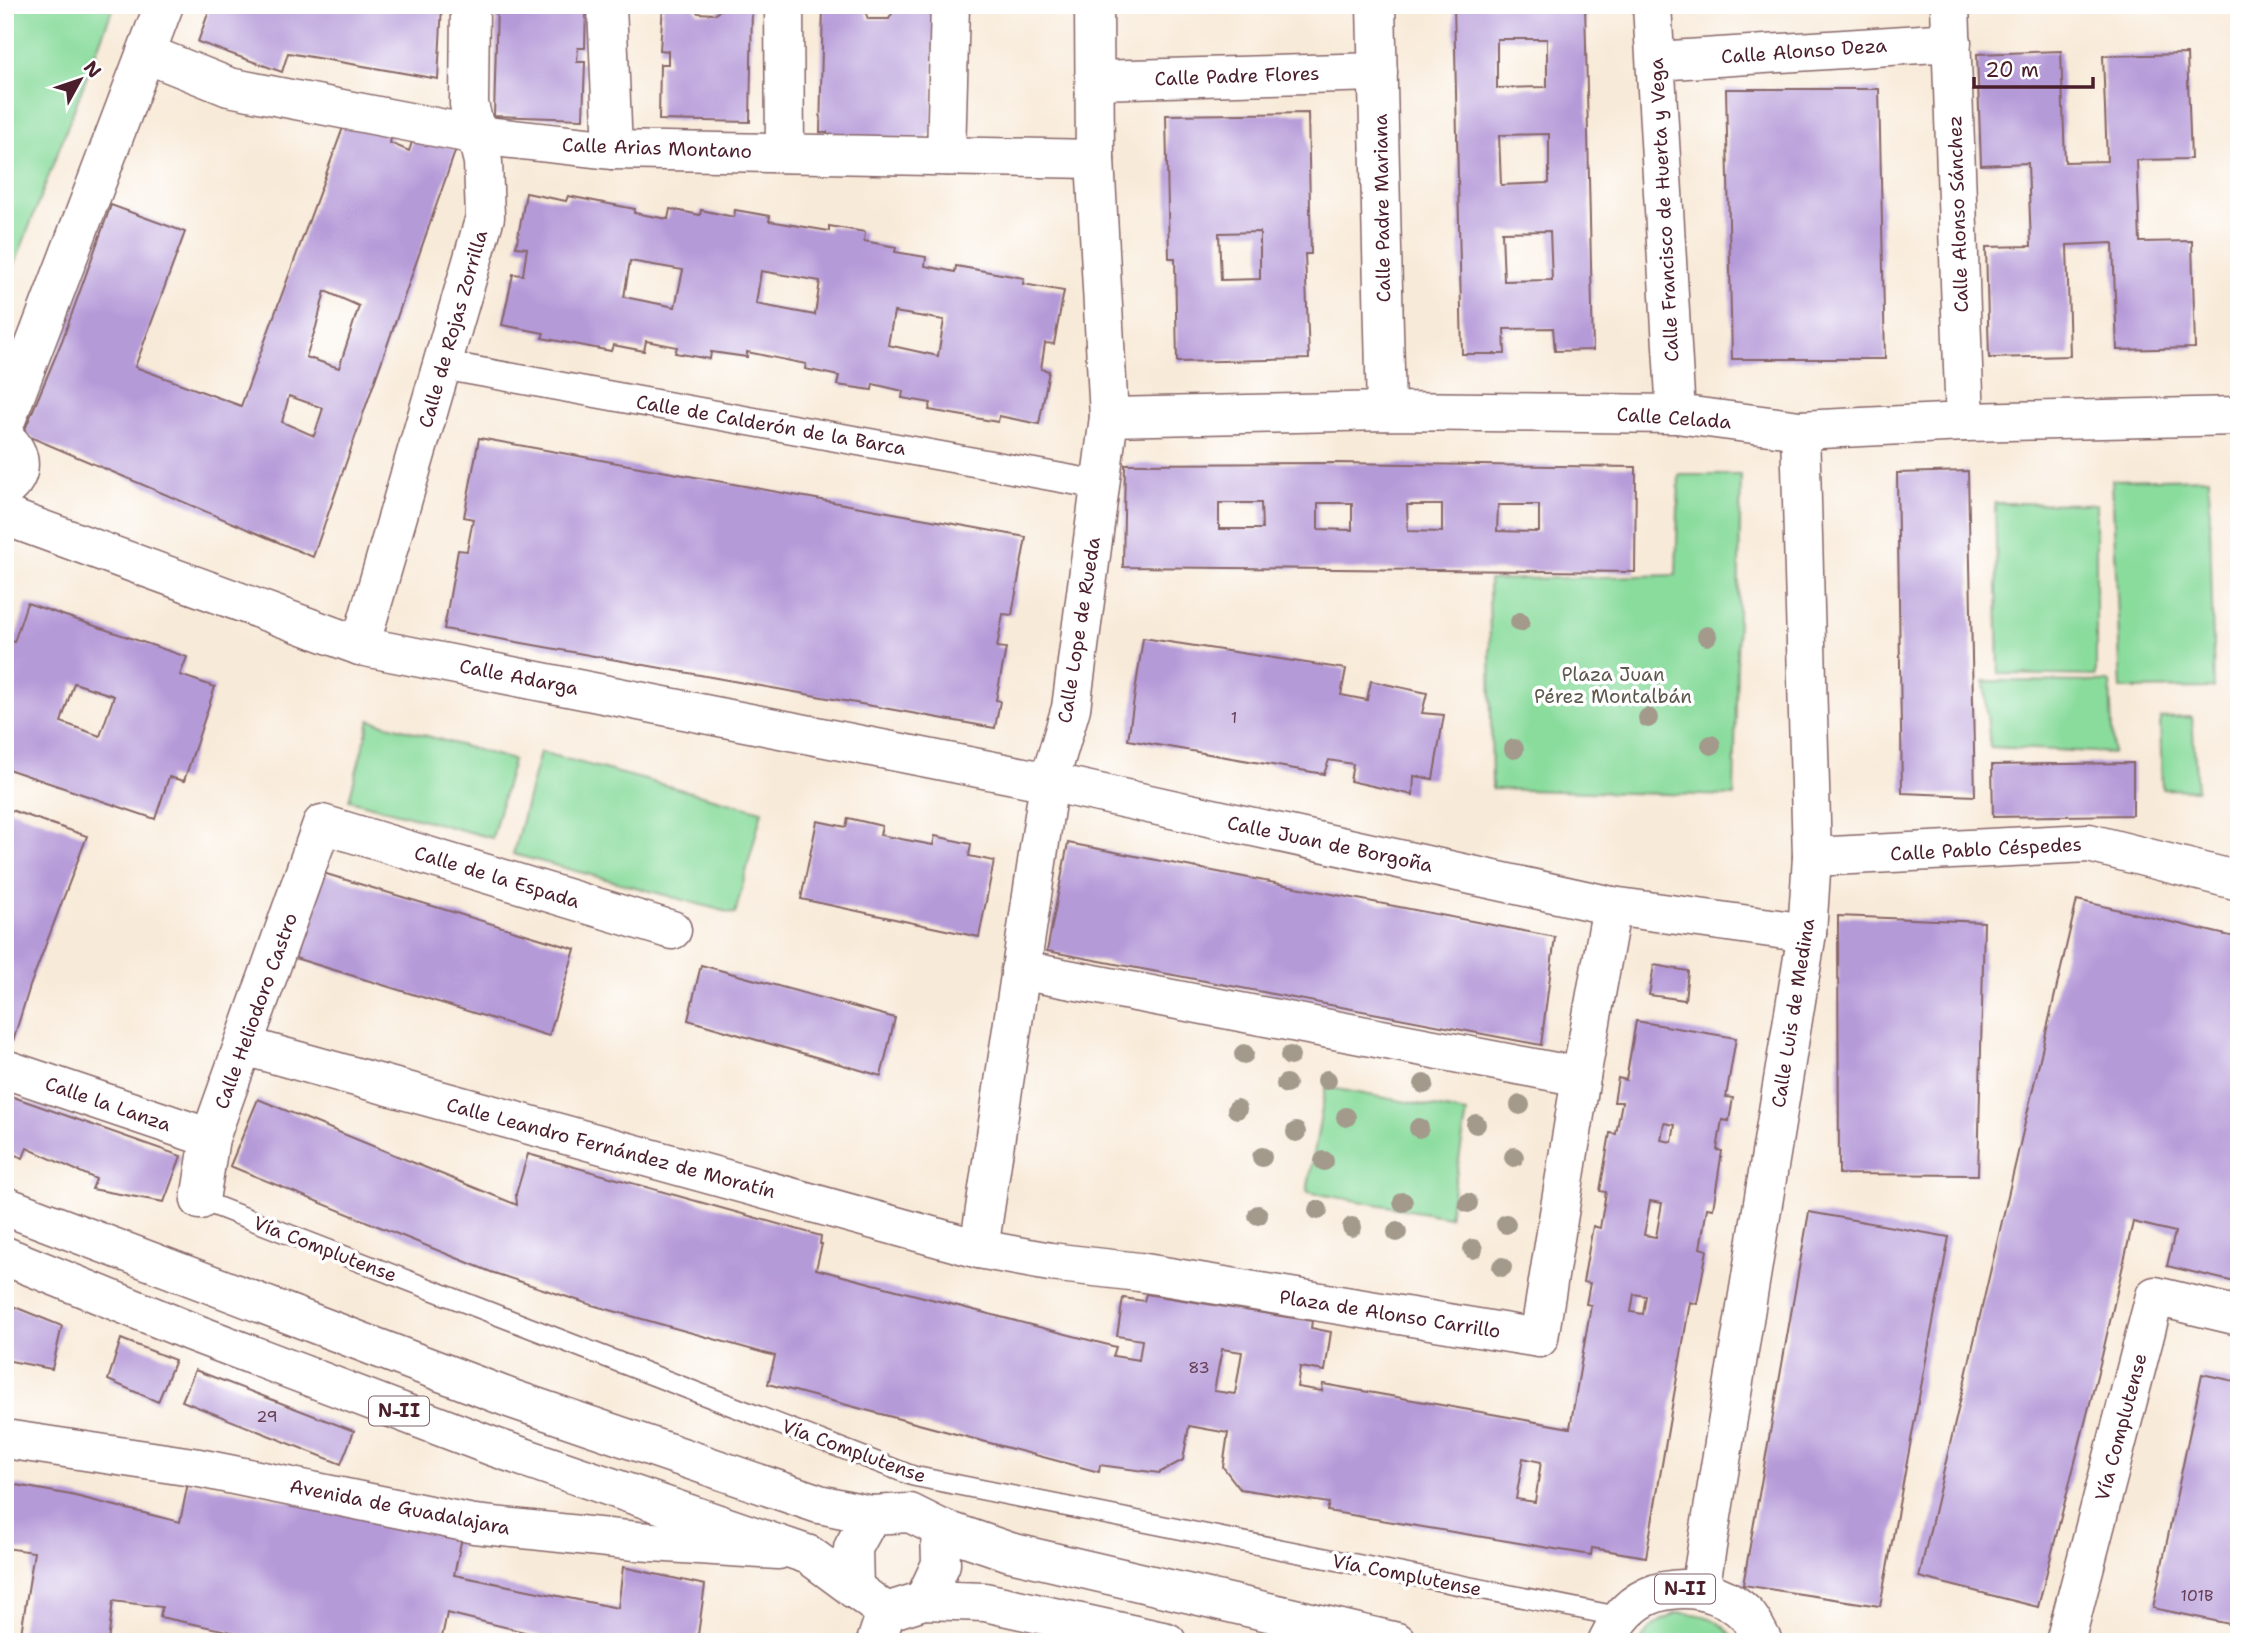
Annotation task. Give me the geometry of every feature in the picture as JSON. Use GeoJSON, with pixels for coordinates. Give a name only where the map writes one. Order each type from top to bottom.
{"type":"FeatureCollection","features":[{"type":"Feature","properties":{"kind":"street"},"geometry":{"type":"LineString","coordinates":[[5,423],[164,5]]}},
{"type":"Feature","properties":{"kind":"street","name":"Calle de Rojas Zorrilla"},"geometry":{"type":"LineString","coordinates":[[360,646],[485,217],[483,162],[470,104],[470,5]]}},
{"type":"Feature","properties":{"kind":"street"},"geometry":{"type":"LineString","coordinates":[[607,5],[613,150]]}},
{"type":"Feature","properties":{"kind":"street"},"geometry":{"type":"LineString","coordinates":[[784,5],[785,153]]}},
{"type":"Feature","properties":{"kind":"street"},"geometry":{"type":"LineString","coordinates":[[946,156],[950,5]]}},
{"type":"Feature","properties":{"kind":"street","name":"Calle Lope de Rueda"},"geometry":{"type":"LineString","coordinates":[[979,1249],[1049,782],[1071,708],[1108,417],[1095,159],[1094,5]]}},
{"type":"Feature","properties":{"kind":"street","name":"Calle Padre Mariana"},"geometry":{"type":"LineString","coordinates":[[1376,5],[1386,411]]}},
{"type":"Feature","properties":{"kind":"street","name":"Calle Francisco de Huerta y Vega"},"geometry":{"type":"LineString","coordinates":[[1652,5],[1676,414]]}},
{"type":"Feature","properties":{"kind":"street","name":"Calle Alonso Deza"},"geometry":{"type":"LineString","coordinates":[[1656,61],[1951,24]]}},
{"type":"Feature","properties":{"kind":"street","name":"Calle Alonso Sánchez"},"geometry":{"type":"LineString","coordinates":[[1951,24],[1965,422]]}},
{"type":"Feature","properties":{"kind":"street","name":"Calle Arias Montano"},"geometry":{"type":"LineString","coordinates":[[146,54],[229,87],[476,135],[613,150],[1095,159]]}},
{"type":"Feature","properties":{"kind":"street","name":"Calle Padre Flores"},"geometry":{"type":"LineString","coordinates":[[1096,80],[1378,72]]}},
{"type":"Feature","properties":{"kind":"street","name":"Calle de Calderón de la Barca"},"geometry":{"type":"LineString","coordinates":[[442,365],[1100,485]]}},
{"type":"Feature","properties":{"kind":"street","name":"Calle Celada"},"geometry":{"type":"LineString","coordinates":[[1108,417],[1386,411],[1676,414],[1800,430],[1965,422],[2239,416]]}},
{"type":"Feature","properties":{"kind":"street","name":"Calle Luis de Medina"},"geometry":{"type":"LineString","coordinates":[[1700,1590],[1807,933],[1812,857],[1800,430]]}},
{"type":"Feature","properties":{"kind":"street"},"geometry":{"type":"LineString","coordinates":[[5,439],[12,444],[19,457],[19,472],[12,485],[5,489]]}},
{"type":"Feature","properties":{"kind":"street","name":"Calle Adarga"},"geometry":{"type":"LineString","coordinates":[[5,516],[360,646],[1049,782]]}},
{"type":"Feature","properties":{"kind":"street","name":"Calle Juan de Borgoña"},"geometry":{"type":"LineString","coordinates":[[1049,782],[1612,906],[1807,933]]}},
{"type":"Feature","properties":{"kind":"street","name":"Calle de la Espada"},"geometry":{"type":"LineString","coordinates":[[323,824],[672,930]]}},
{"type":"Feature","properties":{"kind":"street","name":"Calle Heliodoro Castro"},"geometry":{"type":"LineString","coordinates":[[200,1200],[210,1138],[323,824]]}},
{"type":"Feature","properties":{"kind":"street","name":"Calle Pablo Céspedes"},"geometry":{"type":"LineString","coordinates":[[1812,857],[2089,843],[2239,881]]}},
{"type":"Feature","properties":{"kind":"street","name":"Plaza de Alonso Carrillo"},"geometry":{"type":"LineString","coordinates":[[979,1249],[1050,1262],[1139,1272],[1539,1338],[1612,906]]}},
{"type":"Feature","properties":{"kind":"street"},"geometry":{"type":"LineString","coordinates":[[1020,970],[1581,1077]]}},
{"type":"Feature","properties":{"kind":"street","name":"Calle Leandro Fernández de Moratín"},"geometry":{"type":"LineString","coordinates":[[244,1046],[979,1249]]}},
{"type":"Feature","properties":{"kind":"street","name":"Calle la Lanza"},"geometry":{"type":"LineString","coordinates":[[5,1069],[210,1138]]}},
{"type":"Feature","properties":{"kind":"street"},"geometry":{"type":"LineString","coordinates":[[5,1206],[512,1399],[819,1504],[870,1515],[910,1513],[940,1528],[1010,1552],[1397,1642]]}},
{"type":"Feature","properties":{"kind":"street","name":"N-II"},"geometry":{"type":"LineString","coordinates":[[5,1256],[189,1331],[494,1447],[809,1555],[854,1589]]}},
{"type":"Feature","properties":{"kind":"street","name":"Vía Complutense"},"geometry":{"type":"LineString","coordinates":[[2065,1642],[2155,1296],[2239,1315]]}},
{"type":"Feature","properties":{"kind":"street","name":"Avenida de Guadalajara"},"geometry":{"type":"LineString","coordinates":[[5,1439],[199,1468],[474,1524],[636,1541],[798,1552]]}},
{"type":"Feature","properties":{"kind":"street"},"geometry":{"type":"LineString","coordinates":[[870,1515],[853,1548],[854,1589],[881,1627],[924,1600],[941,1564],[940,1528]]}},
{"type":"Feature","properties":{"kind":"street","name":"N-II"},"geometry":{"type":"LineString","coordinates":[[1614,1630],[1641,1600],[1667,1590],[1694,1589],[1723,1597],[1747,1615],[1764,1642]]}},
{"type":"Feature","properties":{"kind":"street"},"geometry":{"type":"LineString","coordinates":[[924,1600],[985,1602],[1167,1642]]}},
{"type":"Feature","properties":{"kind":"lane","name":"Vía Complutense"},"geometry":{"type":"LineString","coordinates":[[200,1200],[913,1476],[1614,1630]]}},
{"type":"Feature","properties":{"kind":"green space"},"geometry":{"type":"Polygon","coordinates":[[[5,5],[114,5],[5,290],[5,5]]]}},
{"type":"Feature","properties":{"kind":"green space","name":"Plaza Juan Pérez Montalbán"},"geometry":{"type":"Polygon","coordinates":[[[1679,475],[1741,475],[1734,796],[1492,789],[1489,580],[1676,575],[1679,475]]]}},
{"type":"Feature","properties":{"kind":"green space"},"geometry":{"type":"Polygon","coordinates":[[[2209,478],[2214,688],[2121,689],[2112,480],[2209,478]]]}},
{"type":"Feature","properties":{"kind":"green space"},"geometry":{"type":"Polygon","coordinates":[[[1995,503],[2096,504],[2096,676],[1999,674],[1995,503]]]}},
{"type":"Feature","properties":{"kind":"green space"},"geometry":{"type":"Polygon","coordinates":[[[1984,681],[2110,682],[2113,753],[1990,747],[1984,681]]]}},
{"type":"Feature","properties":{"kind":"green space"},"geometry":{"type":"Polygon","coordinates":[[[2192,717],[2197,790],[2162,789],[2160,718],[2192,717]]]}},
{"type":"Feature","properties":{"kind":"green space"},"geometry":{"type":"Polygon","coordinates":[[[370,720],[513,760],[492,838],[349,800],[370,720]]]}},
{"type":"Feature","properties":{"kind":"green space"},"geometry":{"type":"Polygon","coordinates":[[[540,752],[762,811],[735,914],[513,854],[540,752]]]}},
{"type":"Feature","properties":{"kind":"green space"},"geometry":{"type":"Polygon","coordinates":[[[1326,1087],[1467,1113],[1449,1217],[1307,1192],[1326,1087]]]}},
{"type":"Feature","properties":{"kind":"green space"},"geometry":{"type":"Polygon","coordinates":[[[1677,1613],[1711,1618],[1724,1627],[1736,1642],[1640,1642],[1656,1624],[1677,1613]]]}},
{"type":"Feature","properties":{"kind":"building"},"geometry":{"type":"Polygon","coordinates":[[[211,5],[442,5],[438,79],[288,53],[282,72],[198,42],[211,5]]]}},
{"type":"Feature","properties":{"kind":"building"},"geometry":{"type":"Polygon","coordinates":[[[497,5],[528,5],[532,10],[549,10],[553,5],[586,5],[585,48],[578,48],[577,62],[585,62],[583,119],[494,116],[497,5]]]}},
{"type":"Feature","properties":{"kind":"building"},"geometry":{"type":"Polygon","coordinates":[[[663,5],[693,5],[698,13],[716,14],[724,5],[752,5],[750,122],[659,120],[660,64],[668,64],[668,51],[660,50],[663,5]]]}},
{"type":"Feature","properties":{"kind":"building"},"geometry":{"type":"Polygon","coordinates":[[[823,5],[863,5],[868,19],[889,19],[897,5],[935,5],[932,134],[927,134],[926,141],[827,137],[827,132],[820,132],[823,5]]]}},
{"type":"Feature","properties":{"kind":"building"},"geometry":{"type":"Polygon","coordinates":[[[1454,5],[1585,5],[1593,350],[1555,351],[1553,328],[1504,329],[1505,354],[1462,354],[1454,5]],[[1497,39],[1497,88],[1547,87],[1547,39],[1497,39]],[[1549,134],[1499,135],[1501,185],[1549,183],[1549,134]],[[1550,231],[1502,232],[1504,281],[1552,280],[1550,231]]]}},
{"type":"Feature","properties":{"kind":"building"},"geometry":{"type":"Polygon","coordinates":[[[2061,51],[2065,162],[2107,161],[2103,56],[2187,54],[2191,159],[2137,160],[2140,242],[2192,241],[2195,348],[2117,350],[2113,243],[2067,245],[2070,356],[1989,358],[1986,247],[2031,246],[2028,163],[1981,165],[1977,54],[2061,51]]]}},
{"type":"Feature","properties":{"kind":"building"},"geometry":{"type":"Polygon","coordinates":[[[1726,89],[1879,89],[1885,359],[1732,359],[1726,89]]]}},
{"type":"Feature","properties":{"kind":"building"},"geometry":{"type":"Polygon","coordinates":[[[1308,113],[1311,254],[1305,254],[1309,359],[1177,362],[1175,258],[1169,258],[1166,115],[1308,113]],[[1260,232],[1219,233],[1221,280],[1260,279],[1260,232]]]}},
{"type":"Feature","properties":{"kind":"building"},"geometry":{"type":"Polygon","coordinates":[[[348,114],[393,127],[390,143],[409,151],[414,136],[456,149],[313,557],[23,434],[62,341],[111,205],[185,232],[135,367],[241,406],[348,114]],[[325,291],[306,357],[339,368],[359,306],[325,291]],[[289,396],[282,422],[314,436],[323,408],[289,396]]]}},
{"type":"Feature","properties":{"kind":"building"},"geometry":{"type":"Polygon","coordinates":[[[526,193],[566,201],[568,196],[635,209],[634,213],[668,219],[670,209],[700,215],[701,210],[734,217],[735,210],[770,216],[769,221],[829,231],[829,226],[865,232],[864,241],[896,247],[895,252],[926,257],[925,266],[955,272],[956,266],[1024,278],[1023,284],[1064,291],[1054,344],[1045,343],[1041,369],[1049,371],[1039,424],[999,416],[998,422],[929,410],[931,403],[902,398],[903,391],[873,384],[872,390],[837,385],[839,376],[805,369],[806,364],[747,352],[747,357],[711,352],[710,359],[675,353],[677,347],[646,341],[644,351],[613,345],[611,351],[542,338],[544,333],[502,325],[513,274],[523,275],[527,248],[516,247],[526,193]],[[630,261],[624,297],[675,307],[683,270],[630,261]],[[761,271],[756,304],[815,315],[820,281],[761,271]],[[894,312],[888,345],[938,356],[944,320],[894,312]]]}},
{"type":"Feature","properties":{"kind":"building"},"geometry":{"type":"Polygon","coordinates":[[[479,438],[1026,537],[1012,615],[1003,614],[997,647],[1006,648],[996,700],[1000,701],[995,728],[444,629],[458,550],[467,551],[473,519],[464,517],[479,438]]]}},
{"type":"Feature","properties":{"kind":"building"},"geometry":{"type":"Polygon","coordinates":[[[1336,463],[1636,467],[1635,572],[1123,567],[1125,464],[1336,463]],[[1219,503],[1219,529],[1262,529],[1261,503],[1219,503]],[[1318,503],[1318,529],[1352,530],[1352,503],[1318,503]],[[1407,505],[1408,531],[1442,532],[1442,505],[1407,505]],[[1498,505],[1497,531],[1539,532],[1539,505],[1498,505]]]}},
{"type":"Feature","properties":{"kind":"building"},"geometry":{"type":"Polygon","coordinates":[[[1968,471],[1975,796],[1902,793],[1897,473],[1968,471]]]}},
{"type":"Feature","properties":{"kind":"building"},"geometry":{"type":"Polygon","coordinates":[[[27,603],[187,657],[180,675],[215,687],[184,781],[169,777],[155,819],[5,768],[5,639],[14,642],[27,603]],[[74,683],[61,722],[100,736],[114,696],[74,683]]]}},
{"type":"Feature","properties":{"kind":"building"},"geometry":{"type":"Polygon","coordinates":[[[1143,638],[1346,669],[1341,695],[1367,700],[1371,681],[1427,693],[1422,713],[1444,715],[1433,779],[1414,776],[1413,795],[1350,781],[1353,764],[1329,760],[1324,774],[1128,740],[1143,638]]]}},
{"type":"Feature","properties":{"kind":"building"},"geometry":{"type":"Polygon","coordinates":[[[2133,763],[2133,815],[1993,817],[1992,765],[2133,763]]]}},
{"type":"Feature","properties":{"kind":"building"},"geometry":{"type":"Polygon","coordinates":[[[5,808],[87,836],[30,986],[12,1044],[5,1041],[5,808]]]}},
{"type":"Feature","properties":{"kind":"building"},"geometry":{"type":"Polygon","coordinates":[[[848,818],[882,826],[880,835],[933,845],[935,836],[971,844],[969,856],[994,861],[979,937],[801,899],[817,821],[846,827],[848,818]]]}},
{"type":"Feature","properties":{"kind":"building"},"geometry":{"type":"Polygon","coordinates":[[[1068,843],[1555,937],[1541,1045],[1047,951],[1068,843]]]}},
{"type":"Feature","properties":{"kind":"building"},"geometry":{"type":"Polygon","coordinates":[[[323,873],[575,949],[549,1036],[295,958],[323,873]]]}},
{"type":"Feature","properties":{"kind":"building"},"geometry":{"type":"Polygon","coordinates":[[[2077,900],[2239,938],[2239,1283],[2167,1266],[2175,1232],[2133,1222],[2038,1607],[1919,1577],[2077,900]]]}},
{"type":"Feature","properties":{"kind":"building"},"geometry":{"type":"Polygon","coordinates":[[[1838,916],[1984,922],[1978,1175],[1839,1174],[1838,916]]]}},
{"type":"Feature","properties":{"kind":"building"},"geometry":{"type":"Polygon","coordinates":[[[701,965],[895,1018],[881,1076],[688,1020],[701,965]]]}},
{"type":"Feature","properties":{"kind":"building"},"geometry":{"type":"Polygon","coordinates":[[[1654,965],[1688,971],[1685,1000],[1649,995],[1654,965]]]}},
{"type":"Feature","properties":{"kind":"building"},"geometry":{"type":"Polygon","coordinates":[[[1636,1021],[1736,1038],[1726,1097],[1733,1098],[1729,1121],[1722,1120],[1717,1150],[1722,1151],[1713,1209],[1707,1208],[1700,1248],[1707,1250],[1697,1304],[1690,1302],[1646,1557],[1592,1548],[1591,1555],[1327,1511],[1329,1503],[1240,1489],[1223,1467],[1228,1433],[1189,1426],[1183,1460],[1159,1473],[1100,1465],[1099,1472],[768,1384],[775,1356],[592,1305],[491,1272],[230,1166],[258,1099],[517,1205],[516,1194],[528,1154],[821,1236],[822,1244],[816,1269],[1116,1347],[1113,1356],[1139,1360],[1142,1340],[1117,1336],[1123,1298],[1144,1301],[1146,1294],[1312,1321],[1311,1328],[1331,1332],[1325,1371],[1300,1367],[1297,1387],[1322,1391],[1323,1384],[1570,1428],[1591,1305],[1586,1304],[1590,1283],[1583,1282],[1593,1226],[1600,1228],[1606,1192],[1600,1191],[1610,1133],[1616,1134],[1622,1102],[1614,1102],[1618,1078],[1626,1080],[1636,1021]],[[1664,1123],[1661,1140],[1672,1142],[1675,1125],[1664,1123]],[[1650,1201],[1644,1235],[1656,1237],[1662,1203],[1650,1201]],[[1634,1294],[1631,1312],[1643,1314],[1646,1296],[1634,1294]],[[1222,1349],[1214,1391],[1235,1394],[1242,1352],[1222,1349]],[[1523,1458],[1516,1499],[1535,1502],[1541,1462],[1523,1458]]]}},
{"type":"Feature","properties":{"kind":"building"},"geometry":{"type":"Polygon","coordinates":[[[5,1094],[181,1156],[164,1202],[92,1189],[96,1179],[27,1148],[23,1158],[5,1151],[5,1094]]]}},
{"type":"Feature","properties":{"kind":"building"},"geometry":{"type":"Polygon","coordinates":[[[1809,1212],[1949,1237],[1880,1606],[1743,1585],[1809,1212]]]}},
{"type":"Feature","properties":{"kind":"building"},"geometry":{"type":"Polygon","coordinates":[[[5,1303],[62,1326],[52,1369],[5,1360],[5,1303]]]}},
{"type":"Feature","properties":{"kind":"building"},"geometry":{"type":"Polygon","coordinates":[[[121,1339],[175,1360],[158,1402],[108,1380],[121,1339]]]}},
{"type":"Feature","properties":{"kind":"building"},"geometry":{"type":"Polygon","coordinates":[[[195,1370],[354,1431],[341,1464],[182,1401],[195,1370]]]}},
{"type":"Feature","properties":{"kind":"building"},"geometry":{"type":"Polygon","coordinates":[[[2202,1374],[2239,1382],[2239,1626],[2153,1608],[2202,1374]]]}},
{"type":"Feature","properties":{"kind":"building"},"geometry":{"type":"Polygon","coordinates":[[[5,1483],[71,1495],[180,1522],[188,1483],[463,1533],[454,1575],[618,1608],[623,1567],[705,1585],[697,1642],[566,1642],[447,1613],[441,1642],[279,1642],[160,1617],[162,1607],[113,1601],[108,1642],[20,1640],[34,1552],[5,1548],[5,1483]]]}}]}
